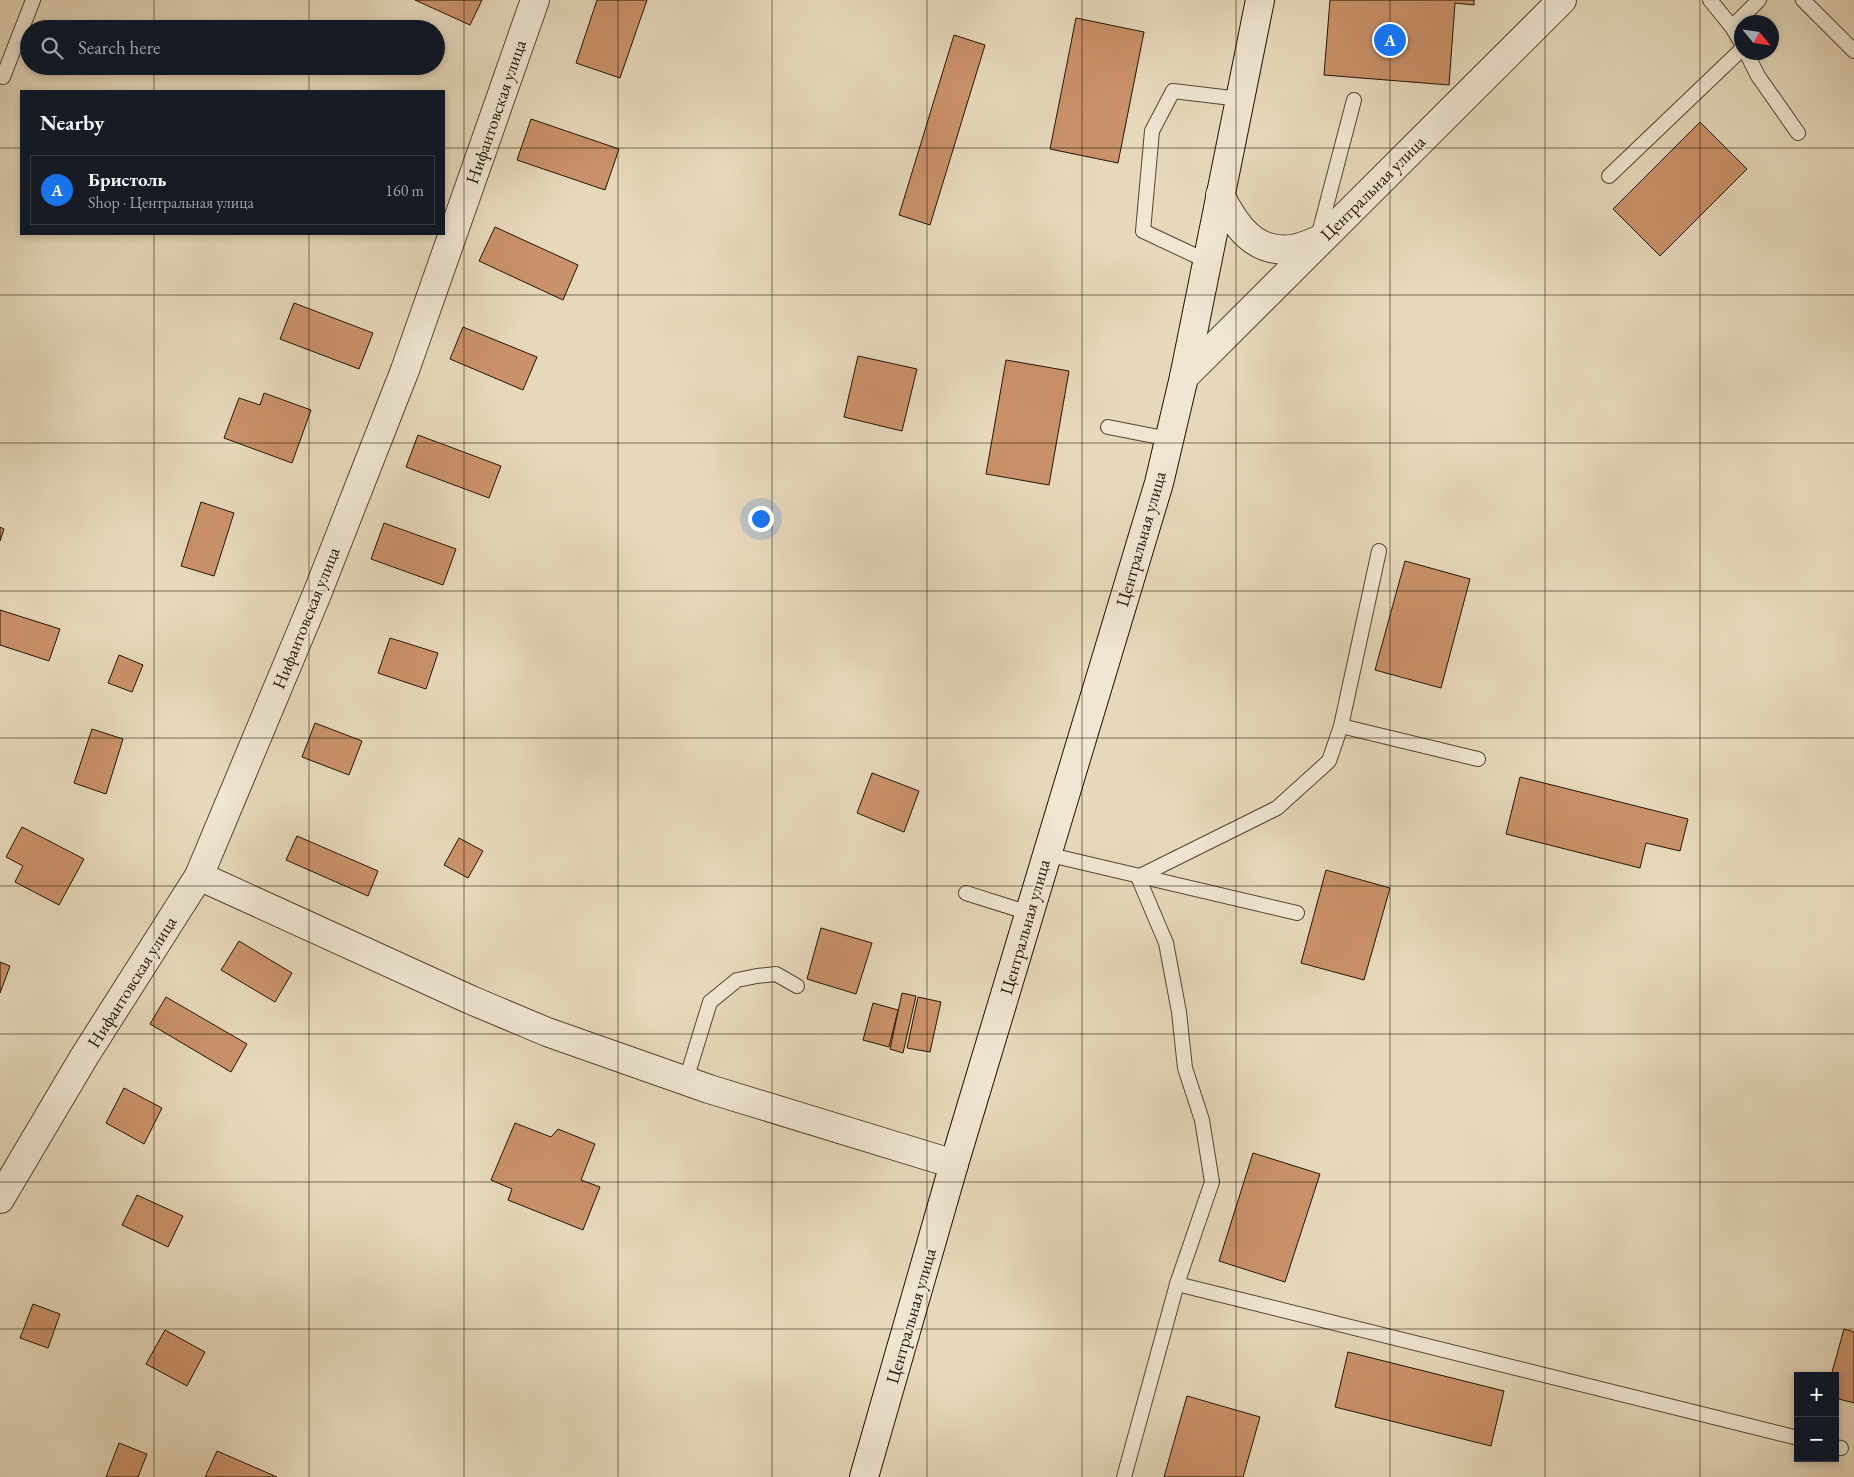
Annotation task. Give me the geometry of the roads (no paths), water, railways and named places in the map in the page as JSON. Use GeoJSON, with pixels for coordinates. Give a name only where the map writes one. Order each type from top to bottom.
{"type":"FeatureCollection","features":[{"type":"Feature","properties":{"kind":"street","name":"Нифантовская улица"},"geometry":{"type":"LineString","coordinates":[[0,1199],[84,1057],[199,876],[317,594],[405,370],[535,0]]}},
{"type":"Feature","properties":{"kind":"street","name":"Центральная улица"},"geometry":{"type":"LineString","coordinates":[[864,1477],[1046,854],[1159,483],[1184,377],[1260,0]]}},
{"type":"Feature","properties":{"kind":"street","name":"Центральная улица"},"geometry":{"type":"LineString","coordinates":[[1184,377],[1562,0]]}},
{"type":"Feature","properties":{"kind":"street"},"geometry":{"type":"LineString","coordinates":[[1220,195],[1232,219],[1243,233],[1258,242],[1276,249],[1293,249],[1320,240]]}},
{"type":"Feature","properties":{"kind":"street"},"geometry":{"type":"LineString","coordinates":[[199,876],[471,1000],[547,1032],[686,1080],[954,1164]]}},
{"type":"Feature","properties":{"kind":"lane"},"geometry":{"type":"LineString","coordinates":[[25,20],[33,0]]}},
{"type":"Feature","properties":{"kind":"lane"},"geometry":{"type":"LineString","coordinates":[[1710,0],[1734,30]]}},
{"type":"Feature","properties":{"kind":"lane"},"geometry":{"type":"LineString","coordinates":[[1732,26],[1759,0]]}},
{"type":"Feature","properties":{"kind":"lane"},"geometry":{"type":"LineString","coordinates":[[1803,0],[1854,51]]}},
{"type":"Feature","properties":{"kind":"lane"},"geometry":{"type":"LineString","coordinates":[[3,76],[20,33]]}},
{"type":"Feature","properties":{"kind":"lane"},"geometry":{"type":"LineString","coordinates":[[1609,176],[1734,57]]}},
{"type":"Feature","properties":{"kind":"lane"},"geometry":{"type":"LineString","coordinates":[[1750,60],[1758,76],[1798,133]]}},
{"type":"Feature","properties":{"kind":"lane"},"geometry":{"type":"LineString","coordinates":[[1207,261],[1143,231],[1152,131],[1173,91],[1240,99]]}},
{"type":"Feature","properties":{"kind":"lane"},"geometry":{"type":"LineString","coordinates":[[1320,240],[1354,100]]}},
{"type":"Feature","properties":{"kind":"lane"},"geometry":{"type":"LineString","coordinates":[[1108,427],[1169,439]]}},
{"type":"Feature","properties":{"kind":"lane"},"geometry":{"type":"LineString","coordinates":[[1138,877],[1277,808],[1329,761],[1341,726],[1379,551]]}},
{"type":"Feature","properties":{"kind":"lane"},"geometry":{"type":"LineString","coordinates":[[1341,726],[1478,759]]}},
{"type":"Feature","properties":{"kind":"lane"},"geometry":{"type":"LineString","coordinates":[[1046,854],[1298,913]]}},
{"type":"Feature","properties":{"kind":"lane"},"geometry":{"type":"LineString","coordinates":[[1124,1477],[1177,1284],[1212,1182],[1202,1120],[1185,1068],[1179,1012],[1166,943],[1138,877]]}},
{"type":"Feature","properties":{"kind":"lane"},"geometry":{"type":"LineString","coordinates":[[966,893],[1029,913]]}},
{"type":"Feature","properties":{"kind":"lane"},"geometry":{"type":"LineString","coordinates":[[686,1080],[710,1002],[737,980],[757,976],[776,974],[797,986]]}},
{"type":"Feature","properties":{"kind":"lane"},"geometry":{"type":"LineString","coordinates":[[1177,1284],[1794,1437]]}},
{"type":"Feature","properties":{"kind":"place","name":"Бристоль"},"geometry":{"type":"Point","coordinates":[1390,40]}}]}
